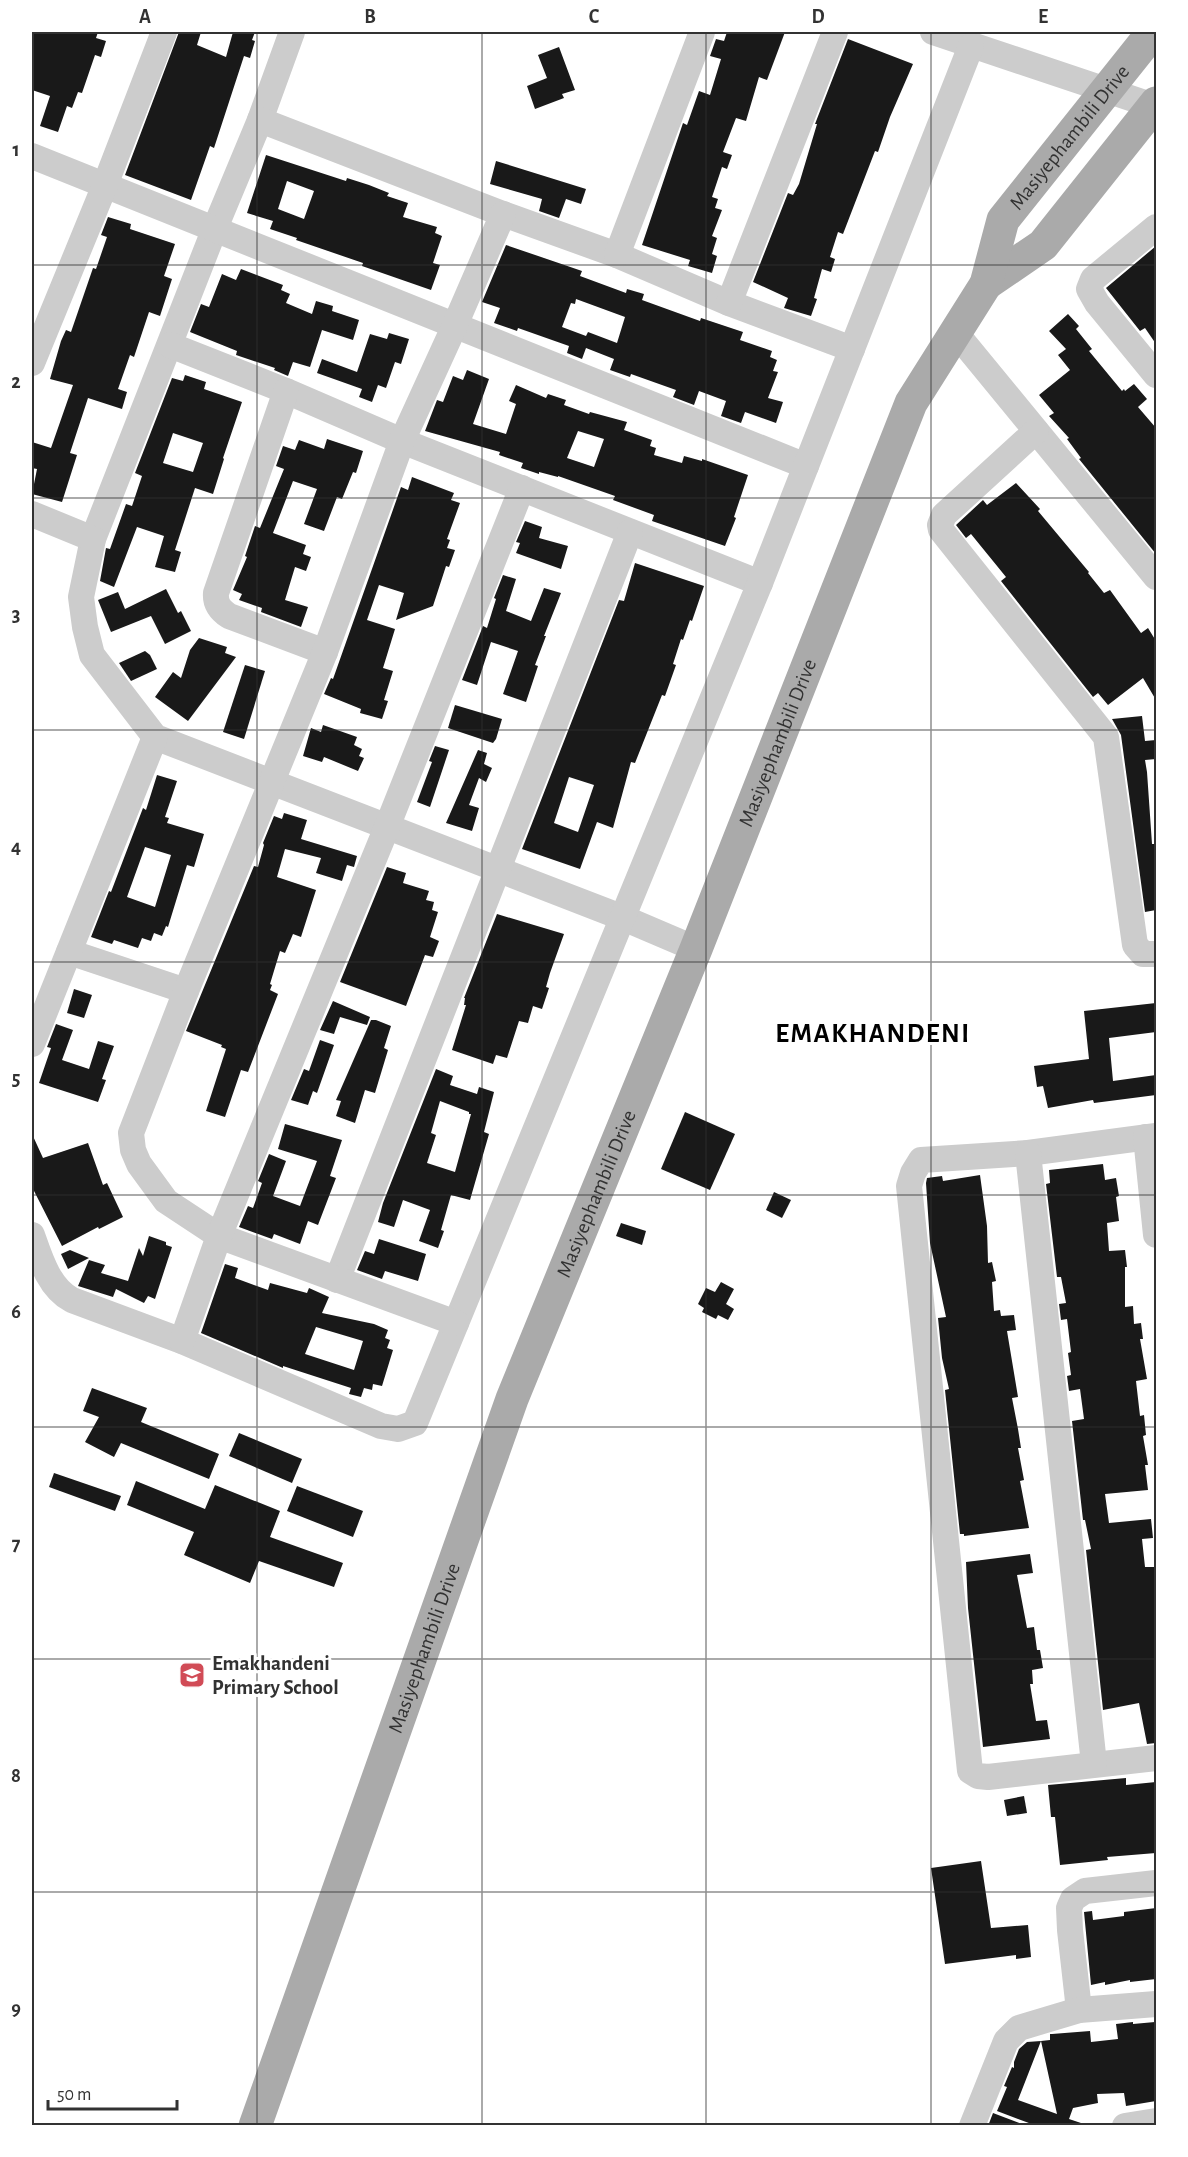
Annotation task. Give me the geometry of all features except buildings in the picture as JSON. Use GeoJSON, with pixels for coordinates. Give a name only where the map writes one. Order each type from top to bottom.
{"type":"FeatureCollection","features":[{"type":"Feature","properties":{"kind":"main road","name":"Masiyephambili Drive"},"geometry":{"type":"LineString","coordinates":[[255,2126],[512,1400],[696,949],[911,403],[986,284],[1003,220],[1153,32]]}},
{"type":"Feature","properties":{"kind":"main road","name":"Masiyephambili Drive"},"geometry":{"type":"LineString","coordinates":[[986,284],[1043,245],[1155,104]]}},
{"type":"Feature","properties":{"kind":"street"},"geometry":{"type":"LineString","coordinates":[[32,363],[105,185],[164,32]]}},
{"type":"Feature","properties":{"kind":"street"},"geometry":{"type":"LineString","coordinates":[[292,32],[260,120],[93,538],[81,597],[92,655],[155,737],[621,917],[696,949]]}},
{"type":"Feature","properties":{"kind":"street"},"geometry":{"type":"LineString","coordinates":[[616,255],[702,32]]}},
{"type":"Feature","properties":{"kind":"street"},"geometry":{"type":"LineString","coordinates":[[729,303],[835,32]]}},
{"type":"Feature","properties":{"kind":"street"},"geometry":{"type":"LineString","coordinates":[[933,32],[1155,104]]}},
{"type":"Feature","properties":{"kind":"street"},"geometry":{"type":"LineString","coordinates":[[34,1249],[56,1288],[63,1295],[182,1341],[381,1426],[398,1429],[415,1423],[760,583],[971,46]]}},
{"type":"Feature","properties":{"kind":"street"},"geometry":{"type":"LineString","coordinates":[[260,120],[616,255],[729,303],[852,349]]}},
{"type":"Feature","properties":{"kind":"street"},"geometry":{"type":"LineString","coordinates":[[32,156],[806,466]]}},
{"type":"Feature","properties":{"kind":"street"},"geometry":{"type":"LineString","coordinates":[[456,1323],[219,1236],[166,1201],[139,1164],[133,1150],[131,1133],[186,991],[325,652],[402,441],[503,214]]}},
{"type":"Feature","properties":{"kind":"street"},"geometry":{"type":"LineString","coordinates":[[1156,227],[1093,279],[1089,289],[1097,303],[1156,375]]}},
{"type":"Feature","properties":{"kind":"street"},"geometry":{"type":"LineString","coordinates":[[955,332],[1156,577]]}},
{"type":"Feature","properties":{"kind":"street"},"geometry":{"type":"LineString","coordinates":[[170,345],[286,391],[402,441],[760,583]]}},
{"type":"Feature","properties":{"kind":"street"},"geometry":{"type":"LineString","coordinates":[[286,391],[216,599],[222,611],[228,616],[325,652]]}},
{"type":"Feature","properties":{"kind":"street"},"geometry":{"type":"LineString","coordinates":[[1036,431],[944,515],[940,525],[941,530],[1106,737],[1135,945],[1143,954],[1156,954]]}},
{"type":"Feature","properties":{"kind":"street"},"geometry":{"type":"LineString","coordinates":[[182,1341],[219,1236],[387,827],[522,488]]}},
{"type":"Feature","properties":{"kind":"street"},"geometry":{"type":"LineString","coordinates":[[32,514],[93,538]]}},
{"type":"Feature","properties":{"kind":"street"},"geometry":{"type":"LineString","coordinates":[[337,1280],[630,532]]}},
{"type":"Feature","properties":{"kind":"street"},"geometry":{"type":"LineString","coordinates":[[32,1044],[155,737]]}},
{"type":"Feature","properties":{"kind":"street"},"geometry":{"type":"LineString","coordinates":[[69,952],[186,991]]}},
{"type":"Feature","properties":{"kind":"street"},"geometry":{"type":"LineString","coordinates":[[1156,1235],[1151,1136],[1028,1152],[921,1160],[913,1173],[909,1186],[970,1772],[988,1777],[1156,1758]]}},
{"type":"Feature","properties":{"kind":"street"},"geometry":{"type":"LineString","coordinates":[[1028,1152],[1094,1764]]}},
{"type":"Feature","properties":{"kind":"street"},"geometry":{"type":"LineString","coordinates":[[1079,2010],[1070,1930],[1069,1908],[1072,1899],[1084,1890],[1156,1883]]}},
{"type":"Feature","properties":{"kind":"street"},"geometry":{"type":"LineString","coordinates":[[972,2126],[1006,2041],[1013,2032],[1027,2024],[1079,2010],[1156,2004]]}},
{"type":"Feature","properties":{"kind":"street"},"geometry":{"type":"LineString","coordinates":[[1125,2126],[1156,2121]]}},
{"type":"Feature","properties":{"kind":"place","name":"Emakhandeni Primary School"},"geometry":{"type":"Point","coordinates":[192,1675]}},
{"type":"Feature","properties":{"kind":"district","name":"EMAKHANDENI"},"geometry":{"type":"Point","coordinates":[873,1033]}}]}
